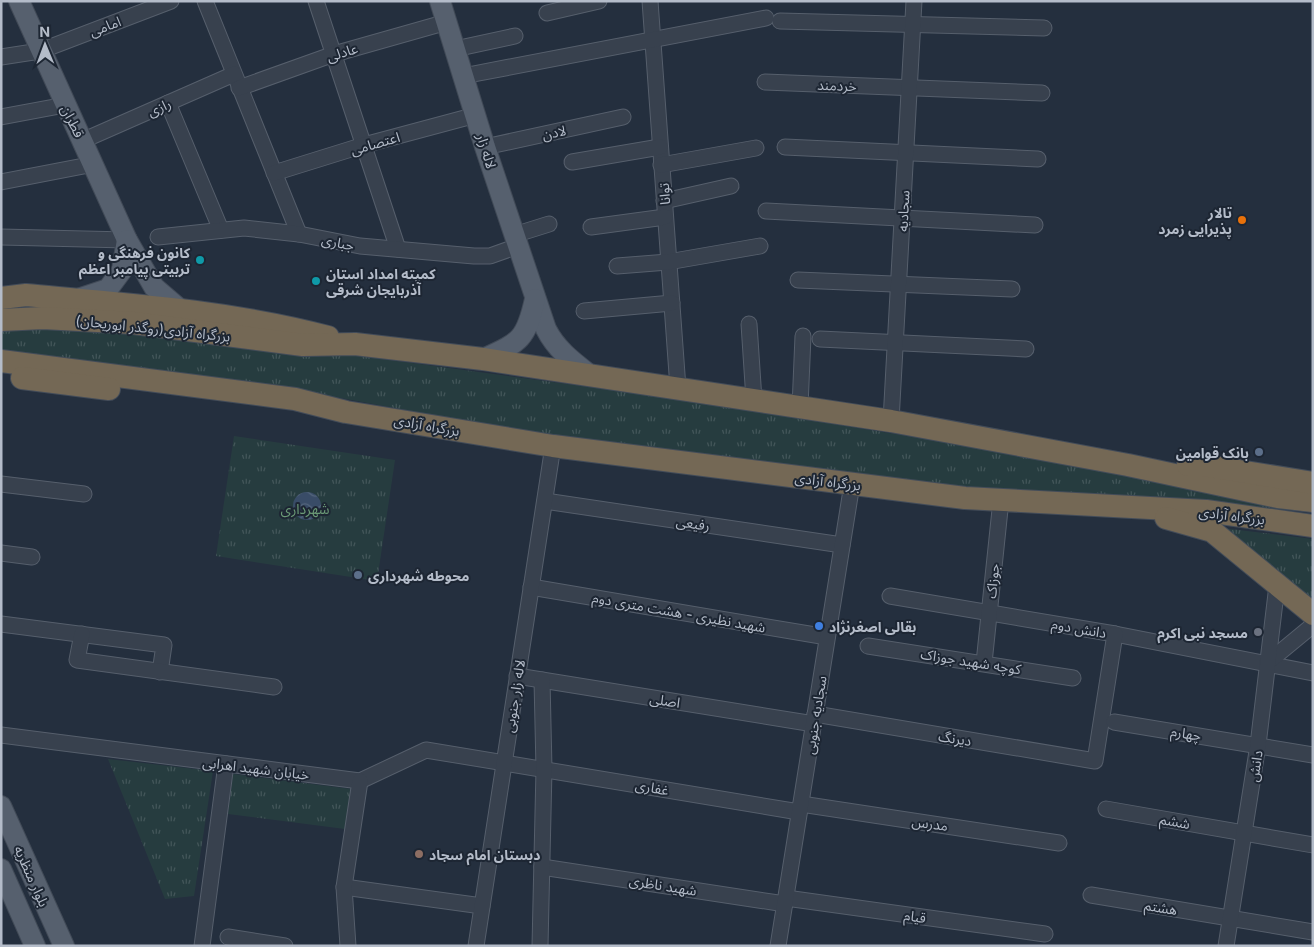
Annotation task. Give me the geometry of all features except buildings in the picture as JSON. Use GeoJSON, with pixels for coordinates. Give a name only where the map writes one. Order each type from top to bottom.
{"type":"FeatureCollection","features":[{"type":"Feature","properties":{"kind":"highway"},"geometry":{"type":"LineString","coordinates":[[1,294],[26,295]]}},
{"type":"Feature","properties":{"kind":"highway","name":"بزرگراه آزادی"},"geometry":{"type":"LineString","coordinates":[[1,298],[26,295],[182,311],[285,325],[355,344],[590,374],[891,420],[1128,465],[1278,497],[1313,501]]}},
{"type":"Feature","properties":{"kind":"highway","name":"بزرگراه آزادی(روگذر ابوریحان)"},"geometry":{"type":"LineString","coordinates":[[1,320],[43,318],[134,323],[303,346]]}},
{"type":"Feature","properties":{"kind":"highway","name":"بزرگراه آزادی"},"geometry":{"type":"LineString","coordinates":[[303,346],[355,344]]}},
{"type":"Feature","properties":{"kind":"highway","name":"بزرگراه آزادی"},"geometry":{"type":"LineString","coordinates":[[1,361],[295,399],[346,412],[553,446],[852,484],[965,498],[1206,511],[1313,526]]}},
{"type":"Feature","properties":{"kind":"highway","name":"بزرگراه آزادی"},"geometry":{"type":"LineString","coordinates":[[1,375],[272,411],[346,412]]}},
{"type":"Feature","properties":{"kind":"highway"},"geometry":{"type":"LineString","coordinates":[[1128,465],[1202,465],[1313,483]]}},
{"type":"Feature","properties":{"kind":"highway"},"geometry":{"type":"LineString","coordinates":[[1126,507],[1212,531],[1313,614]]}},
{"type":"Feature","properties":{"kind":"main road","name":"قطران"},"geometry":{"type":"LineString","coordinates":[[19,1],[65,105],[84,140],[127,240],[154,287],[182,311]]}},
{"type":"Feature","properties":{"kind":"main road","name":"لاله زار"},"geometry":{"type":"LineString","coordinates":[[440,1],[534,300],[552,341],[562,353],[590,374]]}},
{"type":"Feature","properties":{"kind":"main road"},"geometry":{"type":"LineString","coordinates":[[76,300],[108,289],[122,270],[127,240]]}},
{"type":"Feature","properties":{"kind":"main road","name":"لاله زار"},"geometry":{"type":"LineString","coordinates":[[483,359],[509,347],[523,336],[529,324],[534,300]]}},
{"type":"Feature","properties":{"kind":"main road","name":"بلوار منظریه"},"geometry":{"type":"LineString","coordinates":[[1,806],[64,946]]}},
{"type":"Feature","properties":{"kind":"main road","name":"بلوار منظریه"},"geometry":{"type":"LineString","coordinates":[[1,869],[35,946]]}},
{"type":"Feature","properties":{"kind":"street","name":"امامی"},"geometry":{"type":"LineString","coordinates":[[1,58],[40,51],[171,1]]}},
{"type":"Feature","properties":{"kind":"street"},"geometry":{"type":"LineString","coordinates":[[205,1],[299,234]]}},
{"type":"Feature","properties":{"kind":"street"},"geometry":{"type":"LineString","coordinates":[[316,1],[398,249]]}},
{"type":"Feature","properties":{"kind":"street"},"geometry":{"type":"LineString","coordinates":[[547,13],[599,1]]}},
{"type":"Feature","properties":{"kind":"street","name":"توانا"},"geometry":{"type":"LineString","coordinates":[[650,1],[678,388]]}},
{"type":"Feature","properties":{"kind":"street","name":"سجادیه"},"geometry":{"type":"LineString","coordinates":[[891,420],[914,1]]}},
{"type":"Feature","properties":{"kind":"street"},"geometry":{"type":"LineString","coordinates":[[463,76],[773,19],[1044,28]]}},
{"type":"Feature","properties":{"kind":"street","name":"عادلی"},"geometry":{"type":"LineString","coordinates":[[237,81],[447,22]]}},
{"type":"Feature","properties":{"kind":"street"},"geometry":{"type":"LineString","coordinates":[[455,49],[515,36]]}},
{"type":"Feature","properties":{"kind":"street","name":"رازی"},"geometry":{"type":"LineString","coordinates":[[84,140],[168,103],[237,81]]}},
{"type":"Feature","properties":{"kind":"street","name":"خردمند"},"geometry":{"type":"LineString","coordinates":[[764,82],[1042,93]]}},
{"type":"Feature","properties":{"kind":"street"},"geometry":{"type":"LineString","coordinates":[[168,103],[221,230]]}},
{"type":"Feature","properties":{"kind":"street"},"geometry":{"type":"LineString","coordinates":[[1,117],[65,105]]}},
{"type":"Feature","properties":{"kind":"street","name":"اعتصامی"},"geometry":{"type":"LineString","coordinates":[[274,173],[364,145],[476,115]]}},
{"type":"Feature","properties":{"kind":"street","name":"لادن"},"geometry":{"type":"LineString","coordinates":[[485,147],[623,116]]}},
{"type":"Feature","properties":{"kind":"street"},"geometry":{"type":"LineString","coordinates":[[572,162],[660,147]]}},
{"type":"Feature","properties":{"kind":"street"},"geometry":{"type":"LineString","coordinates":[[785,147],[1038,159]]}},
{"type":"Feature","properties":{"kind":"street"},"geometry":{"type":"LineString","coordinates":[[661,165],[756,148]]}},
{"type":"Feature","properties":{"kind":"street"},"geometry":{"type":"LineString","coordinates":[[1,182],[94,164]]}},
{"type":"Feature","properties":{"kind":"street"},"geometry":{"type":"LineString","coordinates":[[664,201],[731,186]]}},
{"type":"Feature","properties":{"kind":"street"},"geometry":{"type":"LineString","coordinates":[[766,210],[1035,225]]}},
{"type":"Feature","properties":{"kind":"street"},"geometry":{"type":"LineString","coordinates":[[591,227],[665,217]]}},
{"type":"Feature","properties":{"kind":"street","name":"جباری"},"geometry":{"type":"LineString","coordinates":[[158,237],[244,228],[299,234],[360,246],[490,256],[549,224]]}},
{"type":"Feature","properties":{"kind":"street"},"geometry":{"type":"LineString","coordinates":[[1,238],[127,240]]}},
{"type":"Feature","properties":{"kind":"street"},"geometry":{"type":"LineString","coordinates":[[617,266],[668,262],[760,246]]}},
{"type":"Feature","properties":{"kind":"street"},"geometry":{"type":"LineString","coordinates":[[798,280],[1012,289]]}},
{"type":"Feature","properties":{"kind":"street"},"geometry":{"type":"LineString","coordinates":[[584,311],[672,304]]}},
{"type":"Feature","properties":{"kind":"street"},"geometry":{"type":"LineString","coordinates":[[749,324],[754,400]]}},
{"type":"Feature","properties":{"kind":"street"},"geometry":{"type":"LineString","coordinates":[[800,407],[803,336]]}},
{"type":"Feature","properties":{"kind":"street"},"geometry":{"type":"LineString","coordinates":[[820,339],[1026,349]]}},
{"type":"Feature","properties":{"kind":"street","name":"لاله زار جنوبی"},"geometry":{"type":"LineString","coordinates":[[476,946],[553,446]]}},
{"type":"Feature","properties":{"kind":"street"},"geometry":{"type":"LineString","coordinates":[[1,484],[84,494]]}},
{"type":"Feature","properties":{"kind":"street","name":"سجادیه جنوبی"},"geometry":{"type":"LineString","coordinates":[[778,946],[852,484]]}},
{"type":"Feature","properties":{"kind":"street","name":"جوزاک"},"geometry":{"type":"LineString","coordinates":[[984,663],[1001,500]]}},
{"type":"Feature","properties":{"kind":"street","name":"رفیعی"},"geometry":{"type":"LineString","coordinates":[[545,501],[842,545]]}},
{"type":"Feature","properties":{"kind":"street"},"geometry":{"type":"LineString","coordinates":[[1,553],[32,557]]}},
{"type":"Feature","properties":{"kind":"street","name":"دانش"},"geometry":{"type":"LineString","coordinates":[[1226,946],[1258,745],[1277,585]]}},
{"type":"Feature","properties":{"kind":"street","name":"شهید نظیری - هشت متری دوم"},"geometry":{"type":"LineString","coordinates":[[531,587],[828,637]]}},
{"type":"Feature","properties":{"kind":"street","name":"دانش دوم"},"geometry":{"type":"LineString","coordinates":[[890,596],[1115,634],[1313,673]]}},
{"type":"Feature","properties":{"kind":"street"},"geometry":{"type":"LineString","coordinates":[[1,624],[164,645],[160,672]]}},
{"type":"Feature","properties":{"kind":"street"},"geometry":{"type":"LineString","coordinates":[[1267,663],[1313,625]]}},
{"type":"Feature","properties":{"kind":"street"},"geometry":{"type":"LineString","coordinates":[[82,634],[77,660],[274,687]]}},
{"type":"Feature","properties":{"kind":"street","name":"دیرنگ"},"geometry":{"type":"LineString","coordinates":[[814,719],[1095,761],[1115,634]]}},
{"type":"Feature","properties":{"kind":"street","name":"کوچه شهید جوزاک"},"geometry":{"type":"LineString","coordinates":[[868,646],[1073,678]]}},
{"type":"Feature","properties":{"kind":"street","name":"اصلی"},"geometry":{"type":"LineString","coordinates":[[517,676],[814,719]]}},
{"type":"Feature","properties":{"kind":"street"},"geometry":{"type":"LineString","coordinates":[[540,946],[544,769],[542,680]]}},
{"type":"Feature","properties":{"kind":"street","name":"چهارم"},"geometry":{"type":"LineString","coordinates":[[1114,722],[1313,755]]}},
{"type":"Feature","properties":{"kind":"street","name":"خیابان شهید اهرابی"},"geometry":{"type":"LineString","coordinates":[[1,735],[360,781]]}},
{"type":"Feature","properties":{"kind":"street"},"geometry":{"type":"LineString","coordinates":[[348,946],[344,886],[360,781],[426,750],[504,762]]}},
{"type":"Feature","properties":{"kind":"street","name":"غفاری"},"geometry":{"type":"LineString","coordinates":[[504,762],[800,808]]}},
{"type":"Feature","properties":{"kind":"street"},"geometry":{"type":"LineString","coordinates":[[202,946],[226,764]]}},
{"type":"Feature","properties":{"kind":"street","name":"مدرس"},"geometry":{"type":"LineString","coordinates":[[800,808],[1059,842]]}},
{"type":"Feature","properties":{"kind":"street","name":"ششم"},"geometry":{"type":"LineString","coordinates":[[1106,809],[1313,845]]}},
{"type":"Feature","properties":{"kind":"street","name":"شهید ناظری"},"geometry":{"type":"LineString","coordinates":[[542,867],[785,901]]}},
{"type":"Feature","properties":{"kind":"street"},"geometry":{"type":"LineString","coordinates":[[344,886],[482,906]]}},
{"type":"Feature","properties":{"kind":"street","name":"هشتم"},"geometry":{"type":"LineString","coordinates":[[1091,895],[1313,932]]}},
{"type":"Feature","properties":{"kind":"street","name":"قیام"},"geometry":{"type":"LineString","coordinates":[[785,901],[1045,934]]}},
{"type":"Feature","properties":{"kind":"street"},"geometry":{"type":"LineString","coordinates":[[228,938],[285,946]]}},
{"type":"Feature","properties":{"kind":"green space"},"geometry":{"type":"Polygon","coordinates":[[[1,326],[130,330],[312,354],[360,356],[686,400],[1104,468],[1299,511],[962,490],[547,436],[308,392],[1,350],[1,326]]]}},
{"type":"Feature","properties":{"kind":"green space","name":"شهرداری"},"geometry":{"type":"Polygon","coordinates":[[[234,436],[395,460],[377,581],[216,556],[234,436]]]}},
{"type":"Feature","properties":{"kind":"green space"},"geometry":{"type":"Polygon","coordinates":[[[1222,528],[1313,539],[1313,605],[1222,528]]]}},
{"type":"Feature","properties":{"kind":"green space"},"geometry":{"type":"Polygon","coordinates":[[[108,759],[213,771],[194,896],[165,899],[108,759]]]}},
{"type":"Feature","properties":{"kind":"green space"},"geometry":{"type":"Polygon","coordinates":[[[233,774],[351,789],[345,829],[228,814],[233,774]]]}},
{"type":"Feature","properties":{"kind":"water"},"geometry":{"type":"Polygon","coordinates":[[[307,492],[317,496],[321,506],[317,516],[307,520],[297,516],[293,506],[297,496],[307,492]]]}},
{"type":"Feature","properties":{"kind":"place","name":"تالار پذیرایی زمرد"},"geometry":{"type":"Point","coordinates":[1242,220]}},
{"type":"Feature","properties":{"kind":"place","name":"کانون فرهنگی و تربیتی پیامبر اعظم"},"geometry":{"type":"Point","coordinates":[200,260]}},
{"type":"Feature","properties":{"kind":"place","name":"کمیته امداد استان آذربایجان شرقی"},"geometry":{"type":"Point","coordinates":[316,281]}},
{"type":"Feature","properties":{"kind":"place","name":"بانک قوامین"},"geometry":{"type":"Point","coordinates":[1259,452]}},
{"type":"Feature","properties":{"kind":"place","name":"محوطه شهرداری"},"geometry":{"type":"Point","coordinates":[358,575]}},
{"type":"Feature","properties":{"kind":"place","name":"بقالی اصغرنژاد"},"geometry":{"type":"Point","coordinates":[819,626]}},
{"type":"Feature","properties":{"kind":"place","name":"مسجد نبی اکرم"},"geometry":{"type":"Point","coordinates":[1258,632]}},
{"type":"Feature","properties":{"kind":"place","name":"دبستان امام سجاد"},"geometry":{"type":"Point","coordinates":[419,854]}}]}
